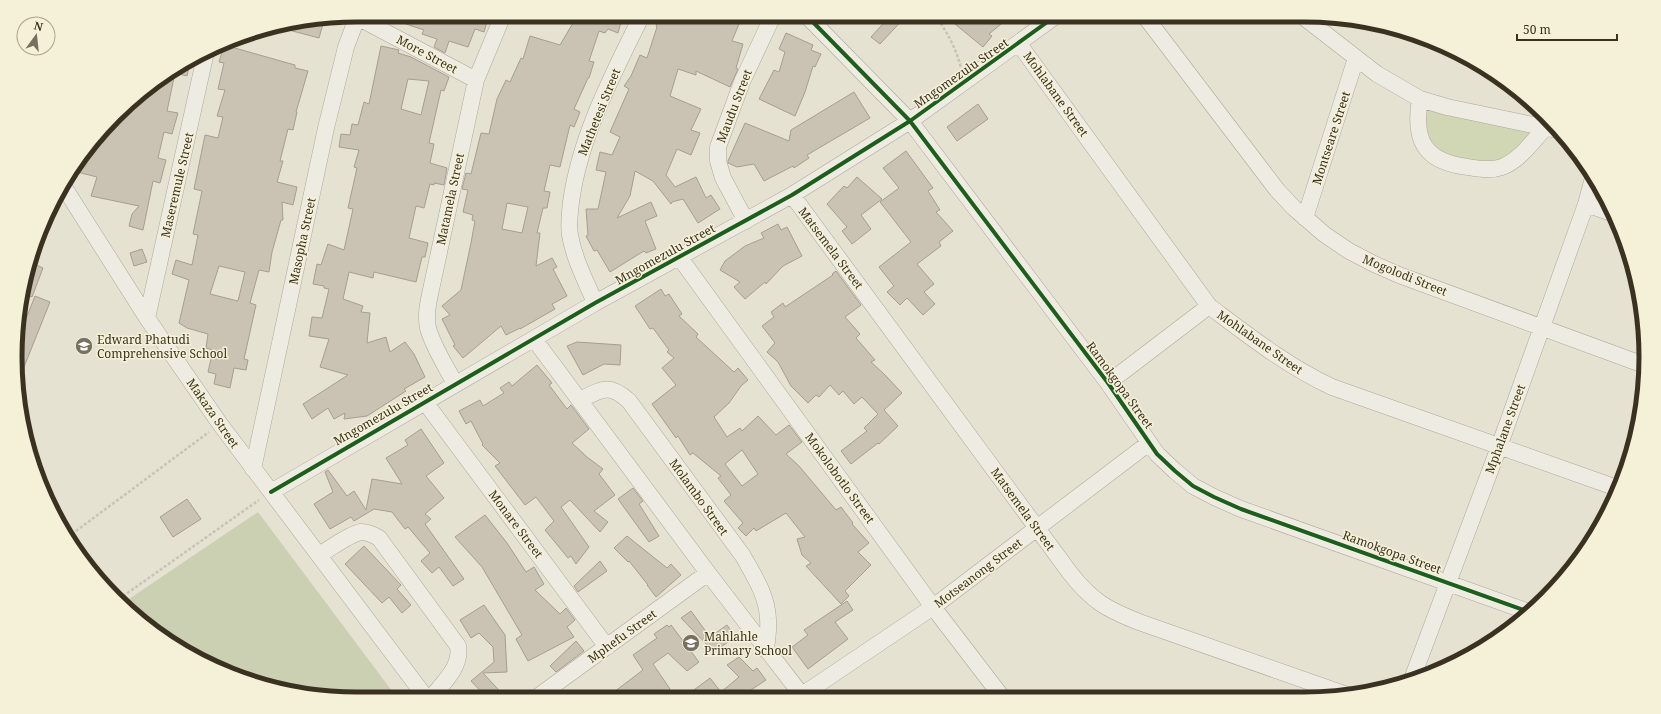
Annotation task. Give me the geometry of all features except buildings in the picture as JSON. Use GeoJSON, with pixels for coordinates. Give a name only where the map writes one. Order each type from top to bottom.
{"type":"FeatureCollection","features":[{"type":"Feature","properties":{"kind":"street","name":"Masopha Street"},"geometry":{"type":"LineString","coordinates":[[253,468],[326,128],[346,47],[356,22]]}},
{"type":"Feature","properties":{"kind":"street","name":"More Street"},"geometry":{"type":"LineString","coordinates":[[369,22],[476,80]]}},
{"type":"Feature","properties":{"kind":"street","name":"Matamela Street"},"geometry":{"type":"LineString","coordinates":[[455,384],[433,342],[428,327],[428,311],[432,285],[476,80],[500,22]]}},
{"type":"Feature","properties":{"kind":"street","name":"Mathetesi Street"},"geometry":{"type":"LineString","coordinates":[[595,303],[575,253],[570,234],[572,193],[587,138],[615,71],[639,22]]}},
{"type":"Feature","properties":{"kind":"street","name":"Maudu Street"},"geometry":{"type":"LineString","coordinates":[[746,221],[723,178],[718,161],[718,147],[742,82],[770,22]]}},
{"type":"Feature","properties":{"kind":"street","name":"Ramokgopa Street"},"geometry":{"type":"LineString","coordinates":[[813,22],[910,121],[1108,383],[1149,443],[1175,472],[1193,486],[1214,497],[1248,511],[1524,610]]}},
{"type":"Feature","properties":{"kind":"street","name":"Mngomezulu Street"},"geometry":{"type":"LineString","coordinates":[[271,492],[595,303],[680,258],[792,195],[910,121],[1048,22]]}},
{"type":"Feature","properties":{"kind":"street","name":"Mogolodi Street"},"geometry":{"type":"LineString","coordinates":[[1149,22],[1277,190],[1305,218],[1349,251],[1399,275],[1639,363]]}},
{"type":"Feature","properties":{"kind":"street"},"geometry":{"type":"LineString","coordinates":[[1310,22],[1377,74],[1420,99],[1447,107],[1549,129]]}},
{"type":"Feature","properties":{"kind":"street","name":"Mohlabane Street"},"geometry":{"type":"LineString","coordinates":[[1019,44],[1209,306],[1277,356],[1307,375],[1366,400],[1612,487]]}},
{"type":"Feature","properties":{"kind":"street","name":"Montseare Street"},"geometry":{"type":"LineString","coordinates":[[1305,218],[1356,58]]}},
{"type":"Feature","properties":{"kind":"street","name":"Maseremule Street"},"geometry":{"type":"LineString","coordinates":[[147,318],[204,59]]}},
{"type":"Feature","properties":{"kind":"street"},"geometry":{"type":"LineString","coordinates":[[1420,99],[1418,127],[1420,138],[1426,149],[1436,158],[1457,166],[1487,170],[1500,168],[1512,162],[1550,130]]}},
{"type":"Feature","properties":{"kind":"street","name":"Mphalane Street"},"geometry":{"type":"LineString","coordinates":[[1414,673],[1499,446],[1586,204],[1591,185]]}},
{"type":"Feature","properties":{"kind":"street","name":"Makaza Street"},"geometry":{"type":"LineString","coordinates":[[66,191],[147,318],[220,424],[424,692]]}},
{"type":"Feature","properties":{"kind":"street","name":"Matsemela Street"},"geometry":{"type":"LineString","coordinates":[[792,195],[1083,589],[1097,602],[1114,612],[1334,690]]}},
{"type":"Feature","properties":{"kind":"street"},"geometry":{"type":"LineString","coordinates":[[1586,204],[1605,211]]}},
{"type":"Feature","properties":{"kind":"street","name":"Mokolobotlo Street"},"geometry":{"type":"LineString","coordinates":[[680,258],[933,606],[998,692]]}},
{"type":"Feature","properties":{"kind":"street"},"geometry":{"type":"LineString","coordinates":[[1108,383],[1209,306]]}},
{"type":"Feature","properties":{"kind":"street"},"geometry":{"type":"LineString","coordinates":[[534,339],[708,573],[800,692]]}},
{"type":"Feature","properties":{"kind":"street","name":"Molambo Street"},"geometry":{"type":"LineString","coordinates":[[580,400],[601,389],[610,389],[620,393],[629,401],[743,556],[762,592],[766,604],[768,619],[766,650]]}},
{"type":"Feature","properties":{"kind":"street","name":"Monare Street"},"geometry":{"type":"LineString","coordinates":[[426,402],[607,647]]}},
{"type":"Feature","properties":{"kind":"street","name":"Motseanong Street"},"geometry":{"type":"LineString","coordinates":[[809,692],[933,606],[1149,443]]}},
{"type":"Feature","properties":{"kind":"street","name":"Makaza Street"},"geometry":{"type":"LineString","coordinates":[[319,555],[350,536],[361,532],[379,538],[458,646],[460,653],[457,662],[450,674],[435,692]]}},
{"type":"Feature","properties":{"kind":"street","name":"Mphefu Street"},"geometry":{"type":"LineString","coordinates":[[544,692],[708,573]]}},
{"type":"Feature","properties":{"kind":"path"},"geometry":{"type":"LineString","coordinates":[[940,22],[948,34],[958,54],[962,84]]}},
{"type":"Feature","properties":{"kind":"path"},"geometry":{"type":"LineString","coordinates":[[73,534],[220,424]]}},
{"type":"Feature","properties":{"kind":"path"},"geometry":{"type":"LineString","coordinates":[[123,596],[271,492]]}},
{"type":"Feature","properties":{"kind":"green space"},"geometry":{"type":"Polygon","coordinates":[[[1425,109],[1531,132],[1511,157],[1493,163],[1463,160],[1436,149],[1426,131],[1425,109]]]}},
{"type":"Feature","properties":{"kind":"green space"},"geometry":{"type":"Polygon","coordinates":[[[258,512],[393,692],[357,692],[313,689],[270,681],[249,674],[189,647],[153,623],[127,600],[258,512]]]}},
{"type":"Feature","properties":{"kind":"cycle path"},"geometry":{"type":"LineString","coordinates":[[813,22],[910,121],[1108,383],[1157,454],[1193,486],[1241,509],[1524,610]]}},
{"type":"Feature","properties":{"kind":"cycle path"},"geometry":{"type":"LineString","coordinates":[[271,492],[595,303],[792,195],[910,121],[1047,22]]}},
{"type":"Feature","properties":{"kind":"place","name":"Edward Phatudi Comprehensive School"},"geometry":{"type":"Point","coordinates":[84,346]}},
{"type":"Feature","properties":{"kind":"place","name":"Mahlahle Primary School"},"geometry":{"type":"Point","coordinates":[691,643]}}]}
